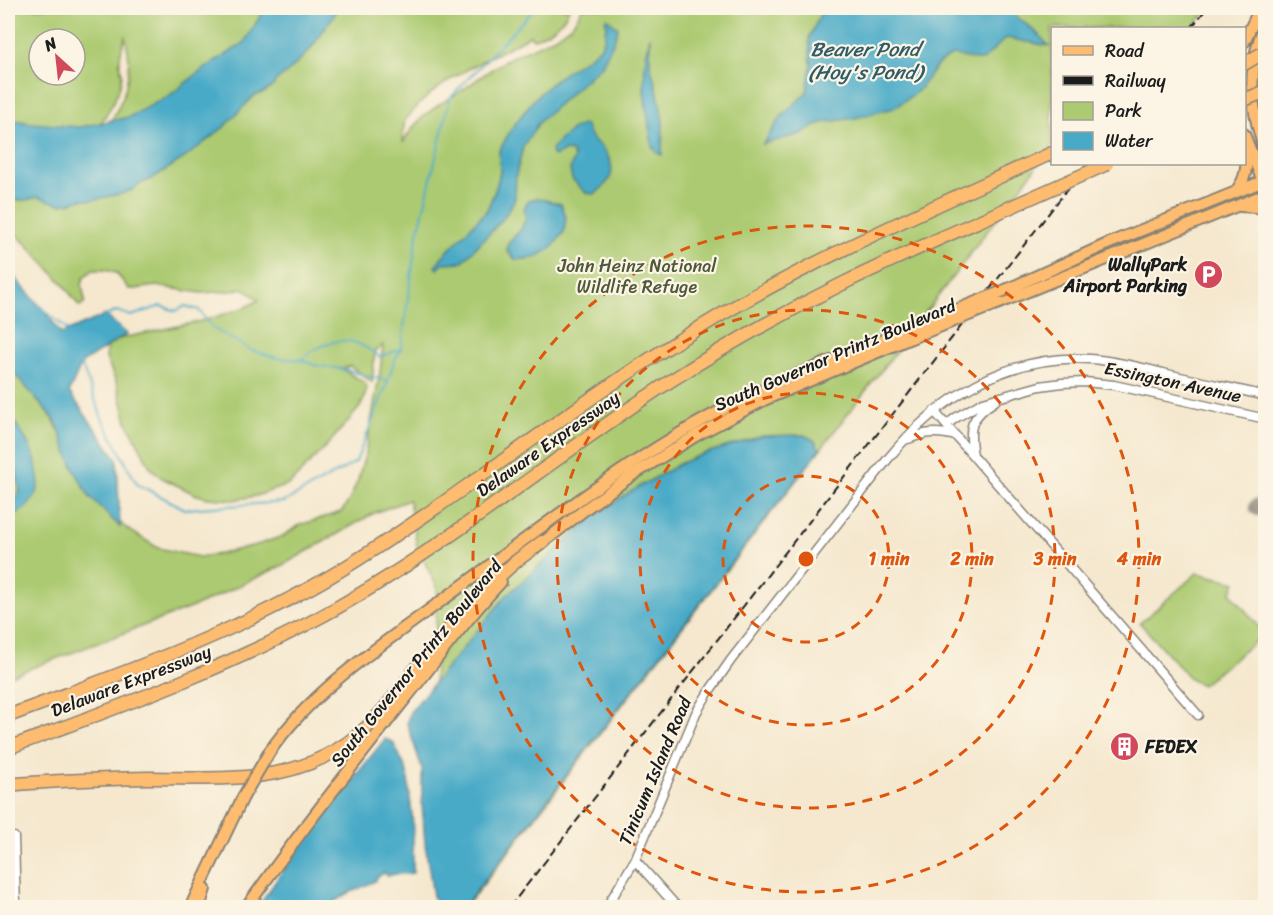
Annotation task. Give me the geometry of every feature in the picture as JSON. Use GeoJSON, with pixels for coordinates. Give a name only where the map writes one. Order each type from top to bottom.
{"type":"FeatureCollection","features":[{"type":"Feature","properties":{"kind":"highway"},"geometry":{"type":"LineString","coordinates":[[1246,63],[1266,52]]}},
{"type":"Feature","properties":{"kind":"highway"},"geometry":{"type":"LineString","coordinates":[[1246,100],[1266,91]]}},
{"type":"Feature","properties":{"kind":"highway","name":"Delaware Expressway"},"geometry":{"type":"LineString","coordinates":[[8,716],[159,659],[249,620],[375,549],[623,376],[738,305],[828,257],[1051,154]]}},
{"type":"Feature","properties":{"kind":"highway","name":"Delaware Expressway"},"geometry":{"type":"LineString","coordinates":[[8,748],[174,685],[305,625],[392,574],[648,395],[754,330],[865,273],[1105,165]]}},
{"type":"Feature","properties":{"kind":"highway"},"geometry":{"type":"LineString","coordinates":[[8,785],[99,779],[248,777],[287,771],[324,758],[353,739],[373,721],[471,605],[513,564],[542,542]]}},
{"type":"Feature","properties":{"kind":"main road"},"geometry":{"type":"LineString","coordinates":[[1246,40],[1260,8]]}},
{"type":"Feature","properties":{"kind":"main road"},"geometry":{"type":"LineString","coordinates":[[1266,23],[1256,52],[1252,77],[1252,101],[1259,136],[1266,153]]}},
{"type":"Feature","properties":{"kind":"main road"},"geometry":{"type":"LineString","coordinates":[[1259,136],[1266,147]]}},
{"type":"Feature","properties":{"kind":"main road"},"geometry":{"type":"LineString","coordinates":[[1246,140],[1265,187]]}},
{"type":"Feature","properties":{"kind":"main road"},"geometry":{"type":"LineString","coordinates":[[1234,193],[1246,175],[1246,165]]}},
{"type":"Feature","properties":{"kind":"main road","name":"South Governor Printz Boulevard"},"geometry":{"type":"LineString","coordinates":[[212,863],[243,798],[270,751],[310,703],[339,678],[543,526],[634,462],[694,425],[772,385],[1008,289],[1112,242],[1234,193],[1265,187]]}},
{"type":"Feature","properties":{"kind":"main road","name":"South Governor Printz Boulevard"},"geometry":{"type":"LineString","coordinates":[[246,908],[301,832],[496,587],[542,542],[618,485],[674,448],[764,400],[1237,206],[1265,187]]}},
{"type":"Feature","properties":{"kind":"main road"},"geometry":{"type":"LineString","coordinates":[[1237,206],[1256,207],[1266,211]]}},
{"type":"Feature","properties":{"kind":"main road"},"geometry":{"type":"LineString","coordinates":[[190,908],[212,863]]}},
{"type":"Feature","properties":{"kind":"main road"},"geometry":{"type":"LineString","coordinates":[[199,908],[212,863]]}},
{"type":"Feature","properties":{"kind":"street","name":"Tinicum Island Road"},"geometry":{"type":"LineString","coordinates":[[678,908],[635,860],[692,724],[708,693],[731,660],[902,442],[934,411],[970,387],[1006,371],[1068,359],[1119,363],[1266,396]]}},
{"type":"Feature","properties":{"kind":"street","name":"Essington Avenue"},"geometry":{"type":"LineString","coordinates":[[946,425],[983,402],[1029,388],[1051,384],[1094,382],[1266,419]]}},
{"type":"Feature","properties":{"kind":"street"},"geometry":{"type":"LineString","coordinates":[[973,456],[970,434],[973,420],[1003,396]]}},
{"type":"Feature","properties":{"kind":"street"},"geometry":{"type":"LineString","coordinates":[[934,411],[1198,715]]}},
{"type":"Feature","properties":{"kind":"street"},"geometry":{"type":"LineString","coordinates":[[902,442],[927,432],[956,436]]}},
{"type":"Feature","properties":{"kind":"street"},"geometry":{"type":"LineString","coordinates":[[14,837],[16,908]]}},
{"type":"Feature","properties":{"kind":"street"},"geometry":{"type":"LineString","coordinates":[[606,908],[635,860]]}},
{"type":"Feature","properties":{"kind":"green space"},"geometry":{"type":"Polygon","coordinates":[[[8,8],[293,8],[190,97],[107,126],[119,106],[126,84],[129,60],[125,37],[120,57],[122,75],[119,89],[98,127],[34,135],[8,116],[8,8]]]}},
{"type":"Feature","properties":{"kind":"green space","name":"John Heinz National Wildlife Refuge"},"geometry":{"type":"Polygon","coordinates":[[[310,8],[569,8],[563,19],[550,31],[533,39],[530,35],[453,78],[425,98],[405,121],[403,143],[416,124],[433,109],[502,63],[563,32],[571,25],[582,8],[1209,8],[1193,27],[1051,27],[1051,147],[888,362],[466,907],[451,907],[434,690],[437,587],[417,547],[409,500],[374,513],[283,565],[198,605],[8,677],[8,345],[105,508],[127,529],[158,548],[199,557],[260,544],[283,536],[300,525],[341,512],[349,501],[358,480],[365,455],[380,372],[383,345],[375,351],[372,382],[350,366],[342,369],[365,383],[367,387],[364,399],[331,441],[290,484],[256,496],[233,500],[197,495],[162,478],[150,467],[127,422],[117,384],[106,358],[106,351],[111,342],[118,339],[206,320],[246,307],[259,300],[243,288],[201,293],[156,286],[129,289],[116,273],[93,270],[84,277],[82,285],[85,301],[79,306],[63,284],[8,226],[8,162],[91,150],[310,8]]]}},
{"type":"Feature","properties":{"kind":"green space"},"geometry":{"type":"Polygon","coordinates":[[[1197,573],[1236,582],[1231,593],[1265,634],[1202,685],[1191,680],[1140,623],[1197,573]]]}},
{"type":"Feature","properties":{"kind":"water"},"geometry":{"type":"Polygon","coordinates":[[[265,8],[339,8],[310,50],[276,80],[273,86],[254,96],[223,128],[186,157],[132,190],[92,200],[82,199],[59,204],[38,197],[12,200],[8,196],[8,119],[80,127],[129,117],[170,95],[202,70],[244,43],[265,8]]]}},
{"type":"Feature","properties":{"kind":"water","name":"Beaver Pond (Hoy's Pond)"},"geometry":{"type":"Polygon","coordinates":[[[823,8],[1006,8],[1049,46],[1006,38],[982,61],[952,55],[939,63],[918,91],[894,108],[855,118],[821,123],[801,134],[763,144],[781,117],[807,92],[811,65],[809,38],[823,8]]]}},
{"type":"Feature","properties":{"kind":"water"},"geometry":{"type":"Polygon","coordinates":[[[607,18],[618,28],[602,65],[539,122],[523,147],[516,175],[515,199],[503,219],[462,262],[444,263],[438,269],[435,267],[487,210],[500,172],[499,151],[512,128],[534,99],[557,78],[600,48],[605,37],[607,18]]]}},
{"type":"Feature","properties":{"kind":"water"},"geometry":{"type":"Polygon","coordinates":[[[650,36],[650,64],[663,121],[662,155],[657,153],[652,146],[644,91],[645,62],[650,36]]]}},
{"type":"Feature","properties":{"kind":"water"},"geometry":{"type":"Polygon","coordinates":[[[585,124],[590,136],[603,148],[612,169],[609,180],[595,194],[586,193],[572,179],[570,169],[574,159],[572,152],[564,151],[556,156],[552,155],[551,150],[566,134],[585,124]]]}},
{"type":"Feature","properties":{"kind":"water"},"geometry":{"type":"Polygon","coordinates":[[[537,198],[561,204],[566,217],[564,232],[551,249],[534,258],[516,260],[507,251],[508,244],[521,229],[526,218],[524,208],[529,200],[537,198]]]}},
{"type":"Feature","properties":{"kind":"water"},"geometry":{"type":"Polygon","coordinates":[[[8,270],[48,315],[61,334],[105,315],[127,334],[82,363],[69,392],[117,459],[120,527],[89,496],[73,467],[56,422],[8,366],[8,270]]]}},
{"type":"Feature","properties":{"kind":"water"},"geometry":{"type":"Polygon","coordinates":[[[8,412],[35,458],[39,483],[37,493],[28,506],[8,520],[8,502],[20,492],[14,462],[8,452],[8,412]]]}},
{"type":"Feature","properties":{"kind":"water"},"geometry":{"type":"Polygon","coordinates":[[[804,435],[814,440],[820,449],[464,907],[437,907],[433,896],[425,843],[422,768],[407,723],[410,712],[505,597],[592,518],[630,492],[681,463],[703,454],[762,436],[804,435]]]}},
{"type":"Feature","properties":{"kind":"water"},"geometry":{"type":"Polygon","coordinates":[[[385,739],[393,742],[408,778],[413,825],[413,873],[388,876],[384,873],[375,881],[326,907],[258,907],[282,872],[385,739]]]}},
{"type":"Feature","properties":{"kind":"waterway"},"geometry":{"type":"LineString","coordinates":[[80,361],[102,418],[137,484],[185,509],[284,502],[356,462],[401,349],[416,242],[450,98],[535,8]]}},
{"type":"Feature","properties":{"kind":"waterway"},"geometry":{"type":"LineString","coordinates":[[104,317],[117,311],[131,316],[161,306],[176,311],[185,306],[199,310],[214,329],[251,350],[277,358],[302,360],[314,365],[342,369],[388,381]]}},
{"type":"Feature","properties":{"kind":"waterway"},"geometry":{"type":"LineString","coordinates":[[41,307],[69,331]]}},
{"type":"Feature","properties":{"kind":"waterway"},"geometry":{"type":"LineString","coordinates":[[302,360],[313,350],[338,341],[359,344],[380,357],[401,349]]}},
{"type":"Feature","properties":{"kind":"taxiway"},"geometry":{"type":"LineString","coordinates":[[1258,507],[1266,509]]}},
{"type":"Feature","properties":{"kind":"railway"},"geometry":{"type":"LineString","coordinates":[[1192,27],[1207,8]]}},
{"type":"Feature","properties":{"kind":"railway"},"geometry":{"type":"LineString","coordinates":[[509,908],[1086,165]]}},
{"type":"Feature","properties":{"kind":"place","name":"WallyPark Airport Parking"},"geometry":{"type":"Point","coordinates":[1208,275]}},
{"type":"Feature","properties":{"kind":"place","name":"FEDEX"},"geometry":{"type":"Point","coordinates":[1124,747]}}]}
